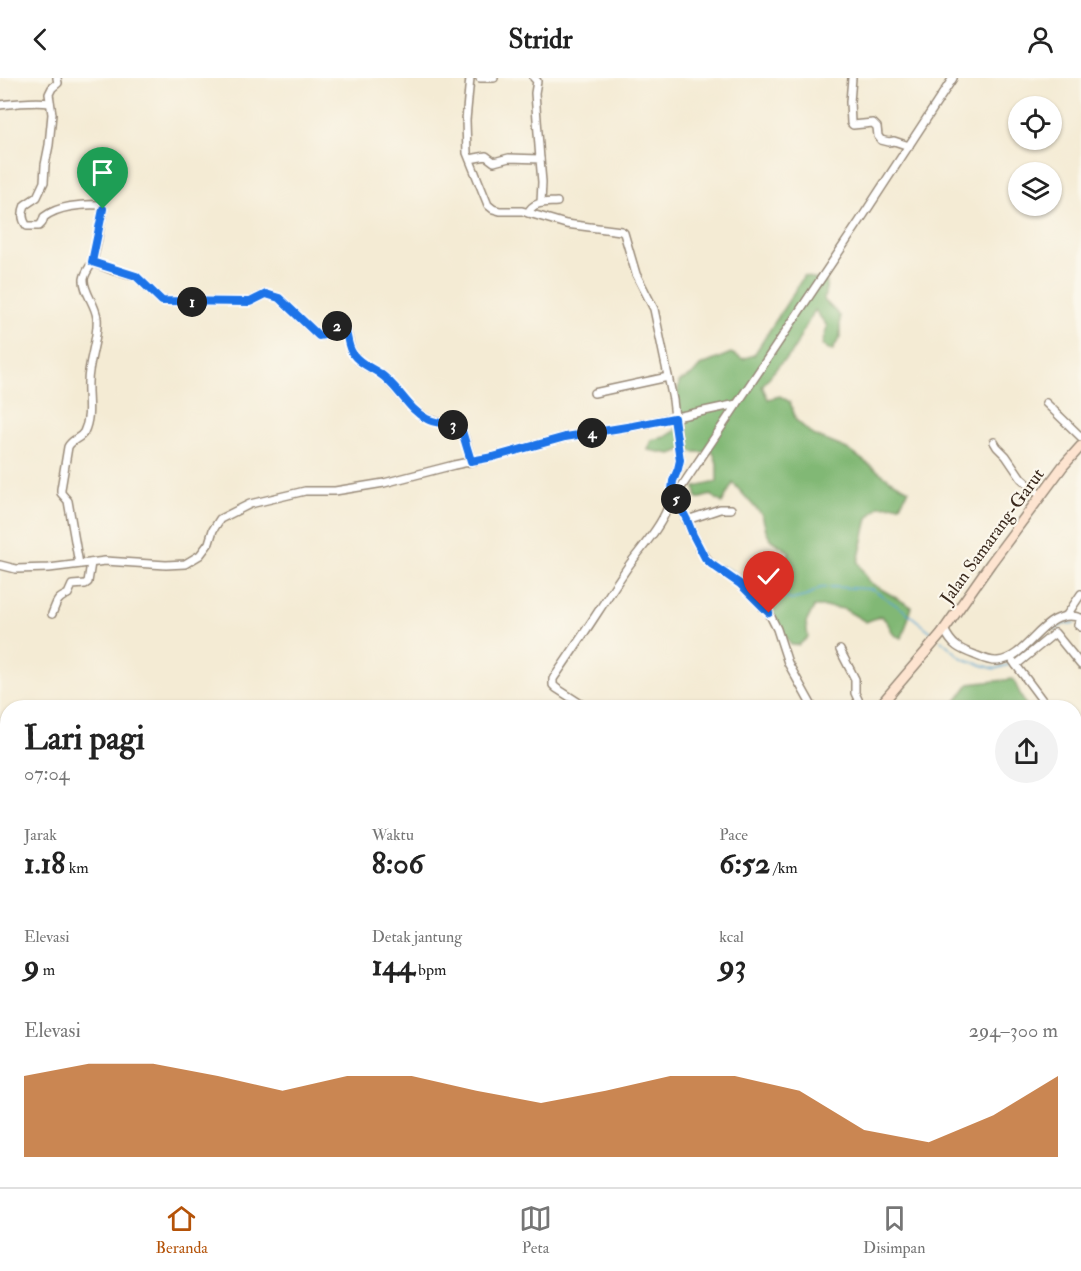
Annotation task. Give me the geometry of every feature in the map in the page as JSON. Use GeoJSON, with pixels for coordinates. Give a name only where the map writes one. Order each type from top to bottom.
{"type":"FeatureCollection","features":[{"type":"Feature","properties":{"kind":"main road","name":"Jalan Samarang-Garut"},"geometry":{"type":"LineString","coordinates":[[885,700],[943,632],[991,562],[1081,446]]}},
{"type":"Feature","properties":{"kind":"street"},"geometry":{"type":"LineString","coordinates":[[57,78],[58,83],[49,94],[52,114],[45,180],[37,198],[25,205],[23,219],[27,226],[37,227],[41,225],[45,215],[55,211],[83,205],[101,205],[103,209],[92,262],[84,280],[97,318],[88,381],[88,421],[82,435],[68,447],[61,489],[68,501],[78,564]]}},
{"type":"Feature","properties":{"kind":"street"},"geometry":{"type":"LineString","coordinates":[[470,78],[466,141],[470,159],[488,205],[500,211],[528,213],[566,224],[624,233],[636,274],[654,309],[673,400],[680,460],[672,490],[700,549],[711,564],[740,584],[769,613],[777,628],[788,663],[809,700]]}},
{"type":"Feature","properties":{"kind":"street"},"geometry":{"type":"LineString","coordinates":[[480,78],[494,78]]}},
{"type":"Feature","properties":{"kind":"street"},"geometry":{"type":"LineString","coordinates":[[534,78],[537,81],[535,93],[543,182],[541,203]]}},
{"type":"Feature","properties":{"kind":"street"},"geometry":{"type":"LineString","coordinates":[[852,78],[851,123],[853,125],[873,123],[877,127],[881,140],[909,146]]}},
{"type":"Feature","properties":{"kind":"street"},"geometry":{"type":"LineString","coordinates":[[575,700],[556,688],[553,685],[553,679],[657,528],[736,404],[953,78]]}},
{"type":"Feature","properties":{"kind":"street"},"geometry":{"type":"LineString","coordinates":[[0,105],[24,104],[32,101],[50,103]]}},
{"type":"Feature","properties":{"kind":"street"},"geometry":{"type":"LineString","coordinates":[[470,159],[486,156],[494,162],[509,158],[540,159]]}},
{"type":"Feature","properties":{"kind":"street"},"geometry":{"type":"LineString","coordinates":[[528,213],[530,208],[541,203],[557,202]]}},
{"type":"Feature","properties":{"kind":"street"},"geometry":{"type":"LineString","coordinates":[[92,262],[136,276],[162,301],[250,302],[266,294],[279,298],[319,336],[330,333],[342,323],[347,332],[351,352],[360,362],[380,373],[426,419],[452,425],[462,431],[471,461]]}},
{"type":"Feature","properties":{"kind":"street"},"geometry":{"type":"LineString","coordinates":[[594,393],[668,377]]}},
{"type":"Feature","properties":{"kind":"street"},"geometry":{"type":"LineString","coordinates":[[1046,403],[1081,437]]}},
{"type":"Feature","properties":{"kind":"street"},"geometry":{"type":"LineString","coordinates":[[0,565],[16,569],[105,561],[185,564],[200,555],[209,543],[220,519],[250,504],[305,491],[335,491],[384,483],[565,437],[633,426],[736,404]]}},
{"type":"Feature","properties":{"kind":"street"},"geometry":{"type":"LineString","coordinates":[[994,442],[1021,478],[1041,496]]}},
{"type":"Feature","properties":{"kind":"street"},"geometry":{"type":"LineString","coordinates":[[687,520],[720,509],[731,509]]}},
{"type":"Feature","properties":{"kind":"street"},"geometry":{"type":"LineString","coordinates":[[52,614],[58,599],[68,594],[72,585],[88,582],[91,563]]}},
{"type":"Feature","properties":{"kind":"street"},"geometry":{"type":"LineString","coordinates":[[1012,660],[1013,656],[1055,619],[1067,615],[1081,594]]}},
{"type":"Feature","properties":{"kind":"street"},"geometry":{"type":"LineString","coordinates":[[1067,615],[1080,622]]}},
{"type":"Feature","properties":{"kind":"street"},"geometry":{"type":"LineString","coordinates":[[943,632],[959,649],[995,662],[1012,660],[1055,633],[1081,665]]}},
{"type":"Feature","properties":{"kind":"street"},"geometry":{"type":"LineString","coordinates":[[840,650],[855,679],[855,693],[858,700]]}},
{"type":"Feature","properties":{"kind":"street"},"geometry":{"type":"LineString","coordinates":[[1012,660],[1042,700]]}},
{"type":"Feature","properties":{"kind":"green space"},"geometry":{"type":"Polygon","coordinates":[[[804,276],[827,282],[824,300],[840,316],[840,337],[832,351],[822,345],[827,326],[815,310],[792,353],[762,386],[768,399],[780,396],[790,402],[796,420],[813,435],[847,449],[892,481],[909,490],[900,505],[879,506],[868,518],[858,562],[869,582],[912,607],[902,638],[894,635],[881,616],[866,622],[844,609],[814,607],[806,623],[808,637],[799,645],[791,645],[758,593],[790,552],[771,540],[762,515],[733,483],[722,503],[711,495],[697,499],[695,487],[717,482],[717,463],[713,452],[694,452],[684,449],[671,454],[648,450],[651,440],[665,437],[676,430],[679,382],[692,375],[700,366],[731,353],[743,359],[754,355],[804,276]]]}},
{"type":"Feature","properties":{"kind":"green space"},"geometry":{"type":"Polygon","coordinates":[[[1013,679],[1023,700],[957,700],[969,684],[1013,679]]]}},
{"type":"Feature","properties":{"kind":"waterway"},"geometry":{"type":"LineString","coordinates":[[720,566],[755,586],[791,600],[807,596],[820,588],[872,589],[935,635]]}},
{"type":"Feature","properties":{"kind":"waterway"},"geometry":{"type":"LineString","coordinates":[[1055,630],[1064,624],[1075,623]]}},
{"type":"Feature","properties":{"kind":"waterway"},"geometry":{"type":"LineString","coordinates":[[941,640],[962,658],[975,663],[995,669],[1011,664]]}},
{"type":"Feature","properties":{"kind":"route"},"geometry":{"type":"LineString","coordinates":[[103,209],[92,262],[122,273],[133,274],[162,301],[250,302],[262,295],[271,294],[279,298],[319,336],[330,333],[342,323],[347,332],[351,352],[360,362],[380,373],[426,419],[452,425],[462,431],[471,461],[565,437],[674,418],[680,460],[672,490],[693,535],[705,558],[740,584],[769,613]]}}]}
